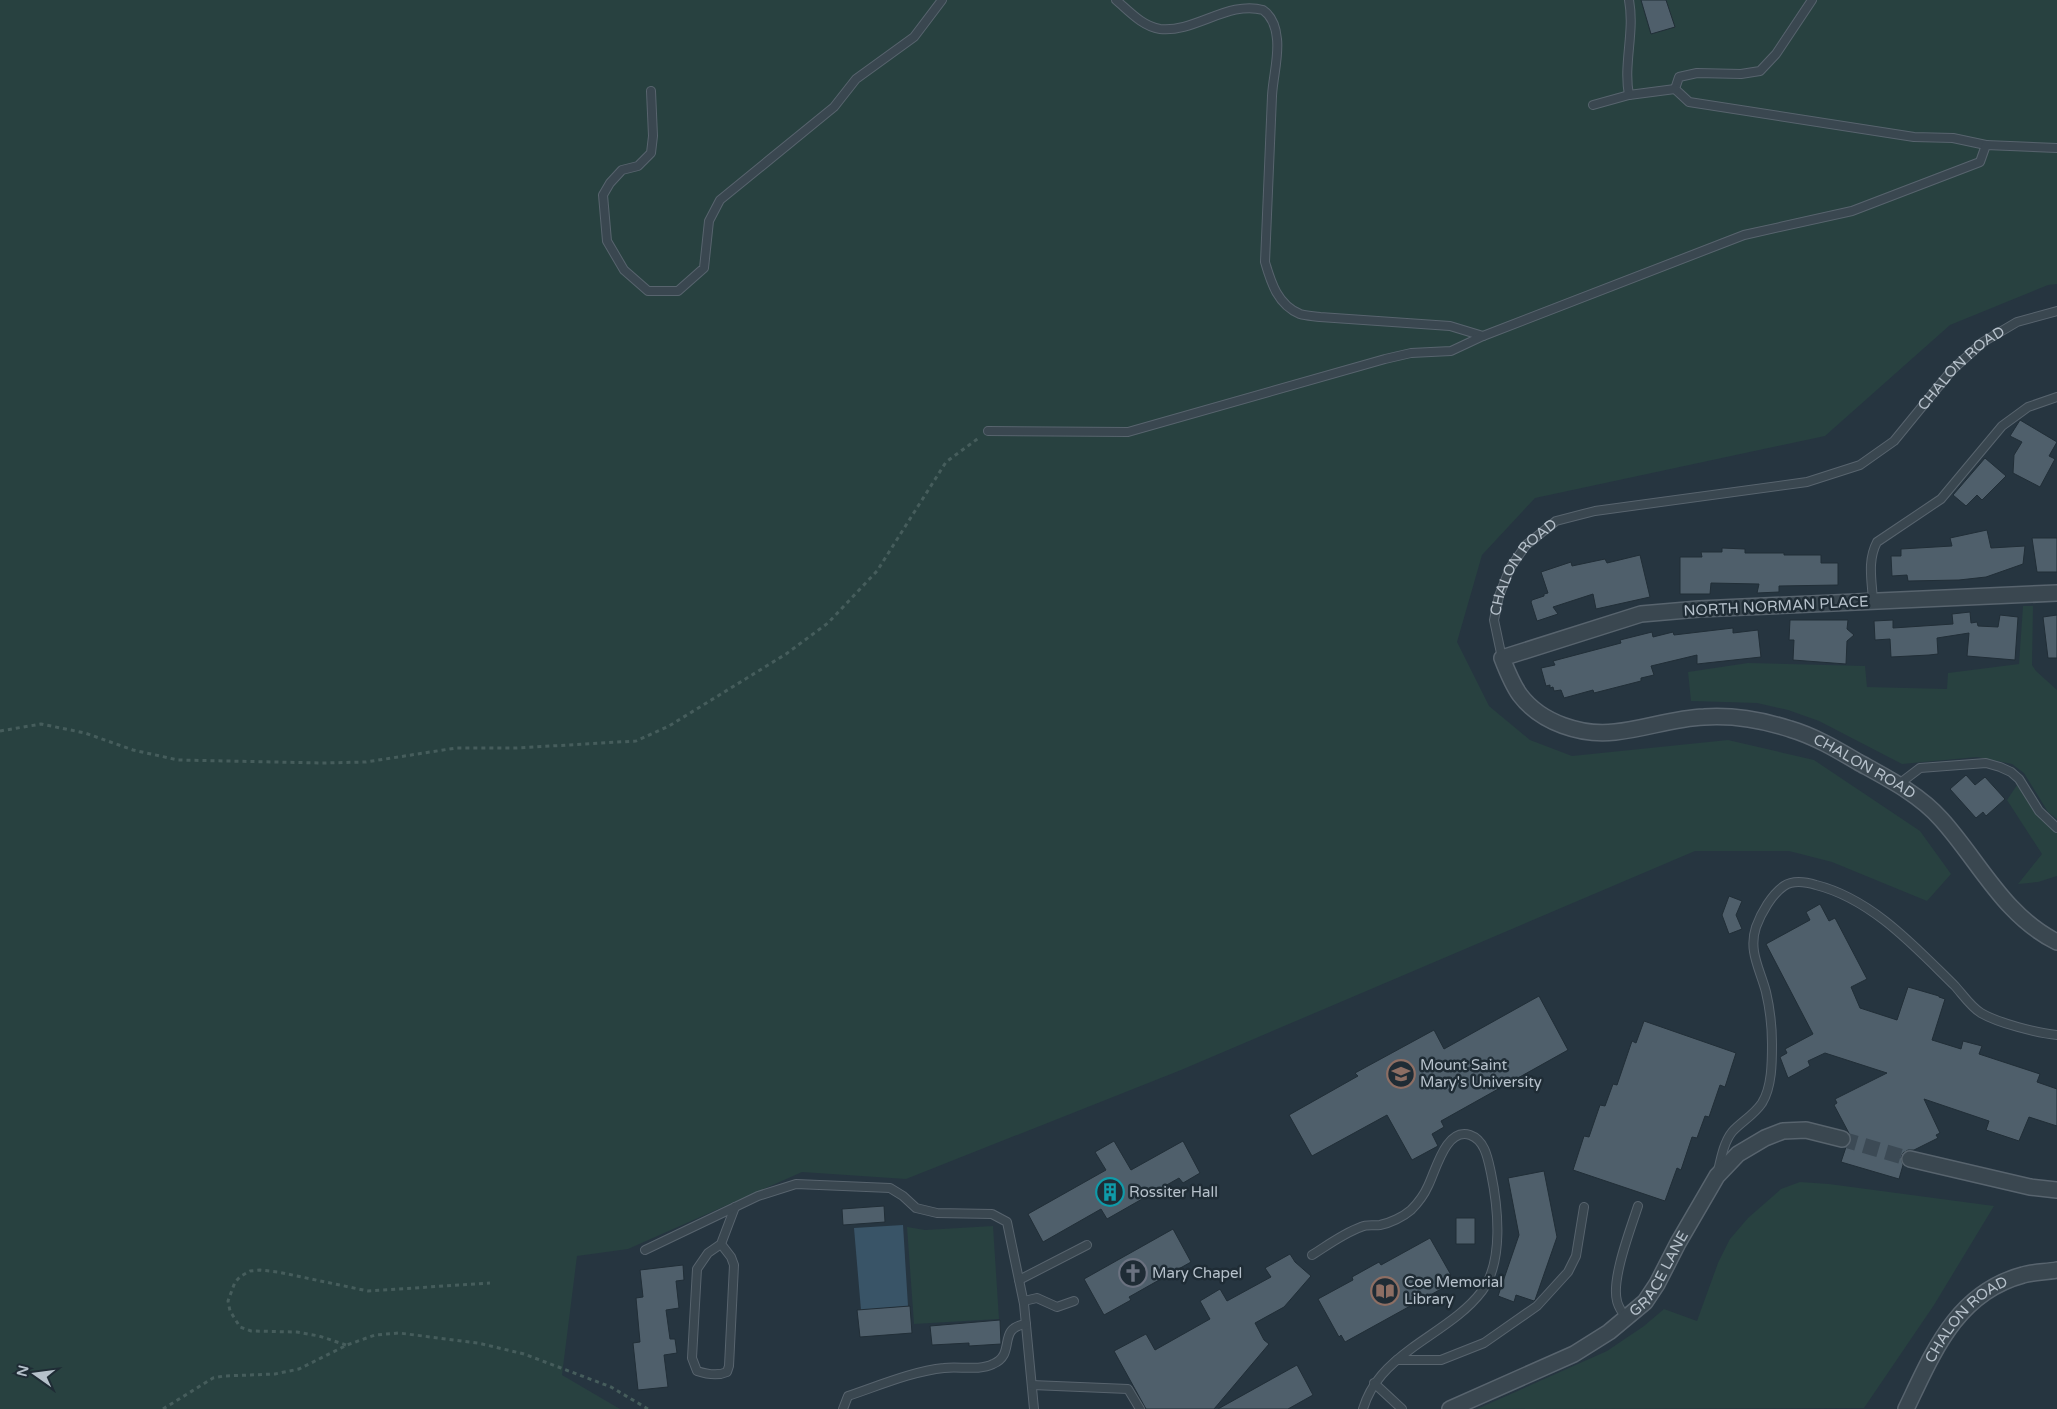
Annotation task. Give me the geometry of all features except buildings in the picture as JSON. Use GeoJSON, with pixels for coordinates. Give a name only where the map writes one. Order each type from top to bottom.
{"type":"FeatureCollection","features":[{"type":"Feature","properties":{"kind":"street","name":"NORTH NORMAN PLACE"},"geometry":{"type":"LineString","coordinates":[[1502,658],[1641,614],[1699,609],[2057,592]]}},
{"type":"Feature","properties":{"kind":"street","name":"CHALON ROAD"},"geometry":{"type":"LineString","coordinates":[[1502,658],[1510,678],[1521,696],[1542,715],[1566,727],[1590,732],[1614,732],[1703,717],[1732,717],[1792,729],[1831,746],[1898,784],[1926,804],[1942,820],[1996,892],[2019,915],[2057,942]]}},
{"type":"Feature","properties":{"kind":"street","name":"GRACE LANE"},"geometry":{"type":"LineString","coordinates":[[1450,1409],[1574,1354],[1626,1319],[1645,1302],[1717,1176],[1738,1154],[1765,1138],[1783,1131],[1806,1130],[1842,1138]]}},
{"type":"Feature","properties":{"kind":"street"},"geometry":{"type":"LineString","coordinates":[[1910,1159],[2030,1187],[2057,1190]]}},
{"type":"Feature","properties":{"kind":"street","name":"CHALON ROAD"},"geometry":{"type":"LineString","coordinates":[[1906,1409],[1937,1344],[1960,1312],[1990,1288],[2023,1275],[2057,1270]]}},
{"type":"Feature","properties":{"kind":"lane"},"geometry":{"type":"LineString","coordinates":[[651,91],[653,136],[651,153],[638,166],[622,170],[610,182],[603,195],[607,241],[624,270],[648,291],[678,291],[704,268],[709,220],[720,200],[834,108],[856,79],[914,37],[942,0]]}},
{"type":"Feature","properties":{"kind":"lane"},"geometry":{"type":"LineString","coordinates":[[1116,0],[1141,22],[1160,28],[1180,27],[1226,4],[1249,4],[1263,10],[1274,23],[1278,41],[1272,87],[1264,262],[1272,285],[1284,304],[1300,314],[1450,326],[1483,336]]}},
{"type":"Feature","properties":{"kind":"lane"},"geometry":{"type":"LineString","coordinates":[[1629,96],[1626,79],[1632,15],[1630,0]]}},
{"type":"Feature","properties":{"kind":"lane"},"geometry":{"type":"LineString","coordinates":[[1676,89],[1679,77],[1697,73],[1741,74],[1760,70],[1776,54],[1812,0]]}},
{"type":"Feature","properties":{"kind":"lane"},"geometry":{"type":"LineString","coordinates":[[1593,105],[1629,96],[1676,89]]}},
{"type":"Feature","properties":{"kind":"lane"},"geometry":{"type":"LineString","coordinates":[[1676,89],[1688,102],[1914,137],[1953,138],[1986,145],[2057,148]]}},
{"type":"Feature","properties":{"kind":"lane"},"geometry":{"type":"LineString","coordinates":[[988,431],[1128,432],[1385,359],[1412,353],[1451,351],[1483,336],[1744,235],[1852,211],[1980,162],[1986,145]]}},
{"type":"Feature","properties":{"kind":"lane","name":"CHALON ROAD"},"geometry":{"type":"LineString","coordinates":[[1502,658],[1494,620],[1499,596],[1510,568],[1526,545],[1556,521],[1594,511],[1807,482],[1860,465],[1894,440],[1952,370],[1983,342],[2017,322],[2057,310]]}},
{"type":"Feature","properties":{"kind":"lane"},"geometry":{"type":"LineString","coordinates":[[1873,601],[1870,560],[1877,542],[1941,499],[2002,426],[2028,407],[2057,397]]}},
{"type":"Feature","properties":{"kind":"lane"},"geometry":{"type":"LineString","coordinates":[[1898,784],[1920,768],[1986,764],[2000,767],[2011,772],[2018,779],[2039,811],[2057,828]]}},
{"type":"Feature","properties":{"kind":"lane"},"geometry":{"type":"LineString","coordinates":[[1717,1176],[1722,1152],[1732,1133],[1751,1116],[1762,1102],[1770,1079],[1772,1023],[1766,991],[1753,952],[1752,939],[1771,899],[1784,886],[1803,882],[1826,887],[1857,902],[1886,922],[1955,986],[1979,1012],[1995,1020],[2057,1035]]}},
{"type":"Feature","properties":{"kind":"lane"},"geometry":{"type":"LineString","coordinates":[[1312,1255],[1352,1230],[1364,1225],[1388,1222],[1410,1211],[1421,1199],[1444,1150],[1451,1140],[1458,1135],[1474,1136],[1482,1143],[1488,1158],[1493,1184],[1497,1245],[1493,1267],[1483,1290],[1466,1308],[1382,1372],[1374,1383],[1362,1409]]}},
{"type":"Feature","properties":{"kind":"lane"},"geometry":{"type":"LineString","coordinates":[[645,1250],[758,1196],[796,1184],[890,1188],[903,1196],[916,1208],[930,1211],[992,1214],[1007,1222],[1024,1301],[1034,1409]]}},
{"type":"Feature","properties":{"kind":"lane"},"geometry":{"type":"LineString","coordinates":[[1626,1319],[1617,1301],[1617,1283],[1624,1251],[1638,1206]]}},
{"type":"Feature","properties":{"kind":"lane"},"geometry":{"type":"LineString","coordinates":[[721,1244],[731,1257],[734,1265],[729,1366],[727,1372],[722,1374],[706,1374],[697,1372],[692,1358],[697,1269],[708,1254],[721,1244],[735,1207]]}},
{"type":"Feature","properties":{"kind":"lane"},"geometry":{"type":"LineString","coordinates":[[1397,1360],[1441,1360],[1484,1343],[1538,1306],[1568,1272],[1576,1256],[1584,1207]]}},
{"type":"Feature","properties":{"kind":"lane"},"geometry":{"type":"LineString","coordinates":[[1019,1280],[1087,1245]]}},
{"type":"Feature","properties":{"kind":"lane"},"geometry":{"type":"LineString","coordinates":[[1024,1301],[1037,1298],[1057,1307],[1074,1301]]}},
{"type":"Feature","properties":{"kind":"lane"},"geometry":{"type":"LineString","coordinates":[[843,1409],[848,1396],[926,1371],[943,1368],[986,1367],[996,1363],[1006,1350],[1013,1327],[1026,1324]]}},
{"type":"Feature","properties":{"kind":"lane"},"geometry":{"type":"LineString","coordinates":[[1374,1383],[1402,1409]]}},
{"type":"Feature","properties":{"kind":"lane"},"geometry":{"type":"LineString","coordinates":[[1032,1385],[1128,1389],[1140,1409]]}},
{"type":"Feature","properties":{"kind":"path"},"geometry":{"type":"LineString","coordinates":[[0,731],[41,724],[85,732],[134,750],[178,760],[322,763],[366,762],[456,748],[517,748],[636,741],[669,726],[786,654],[828,623],[877,570],[946,462],[988,431]]}},
{"type":"Feature","properties":{"kind":"path"},"geometry":{"type":"LineString","coordinates":[[347,1345],[319,1336],[298,1332],[251,1331],[240,1326],[230,1310],[228,1301],[235,1282],[250,1271],[260,1270],[368,1291],[490,1283]]}},
{"type":"Feature","properties":{"kind":"path"},"geometry":{"type":"LineString","coordinates":[[163,1409],[214,1378],[276,1374],[299,1369],[347,1345],[375,1335],[399,1333],[478,1343],[524,1354],[555,1364],[611,1387],[648,1409]]}},
{"type":"Feature","properties":{"kind":"green space"},"geometry":{"type":"Polygon","coordinates":[[[0,0],[2057,0],[2057,284],[2048,285],[1950,325],[1825,436],[1535,498],[1482,555],[1457,642],[1489,706],[1530,740],[1572,756],[1728,740],[1814,760],[1920,831],[1951,874],[1927,901],[1832,862],[1789,851],[1695,851],[1181,1070],[906,1179],[802,1172],[628,1249],[577,1256],[562,1375],[620,1409],[0,1409],[0,0]]]}},
{"type":"Feature","properties":{"kind":"green space"},"geometry":{"type":"Polygon","coordinates":[[[2023,606],[2033,606],[2032,665],[2057,690],[2057,819],[2048,812],[2024,773],[2012,764],[1977,757],[1902,764],[1819,721],[1788,710],[1757,703],[1691,701],[1688,672],[1748,663],[1865,666],[1867,687],[1947,689],[1948,673],[2019,664],[2023,606]]]}},
{"type":"Feature","properties":{"kind":"green space"},"geometry":{"type":"Polygon","coordinates":[[[2017,785],[2038,815],[2057,833],[2057,876],[2038,882],[2018,884],[2042,854],[2007,800],[2017,785]]]}},
{"type":"Feature","properties":{"kind":"green space"},"geometry":{"type":"Polygon","coordinates":[[[1800,1182],[1829,1184],[1994,1206],[1934,1305],[1864,1408],[1477,1409],[1607,1351],[1644,1326],[1664,1309],[1697,1321],[1718,1263],[1730,1239],[1748,1218],[1781,1189],[1800,1182]]]}},
{"type":"Feature","properties":{"kind":"green space"},"geometry":{"type":"Polygon","coordinates":[[[993,1226],[999,1319],[914,1324],[907,1227],[925,1230],[993,1226]]]}},
{"type":"Feature","properties":{"kind":"water"},"geometry":{"type":"Polygon","coordinates":[[[903,1225],[908,1306],[861,1310],[854,1228],[903,1225]]]}},
{"type":"Feature","properties":{"kind":"tunnel"},"geometry":{"type":"LineString","coordinates":[[1842,1139],[1910,1159]]}},
{"type":"Feature","properties":{"kind":"place","name":"Mount Saint Mary's University"},"geometry":{"type":"Point","coordinates":[1401,1074]}},
{"type":"Feature","properties":{"kind":"place","name":"Rossiter Hall"},"geometry":{"type":"Point","coordinates":[1110,1192]}},
{"type":"Feature","properties":{"kind":"place","name":"Mary Chapel"},"geometry":{"type":"Point","coordinates":[1133,1273]}},
{"type":"Feature","properties":{"kind":"place","name":"Coe Memorial Library"},"geometry":{"type":"Point","coordinates":[1385,1291]}}]}
